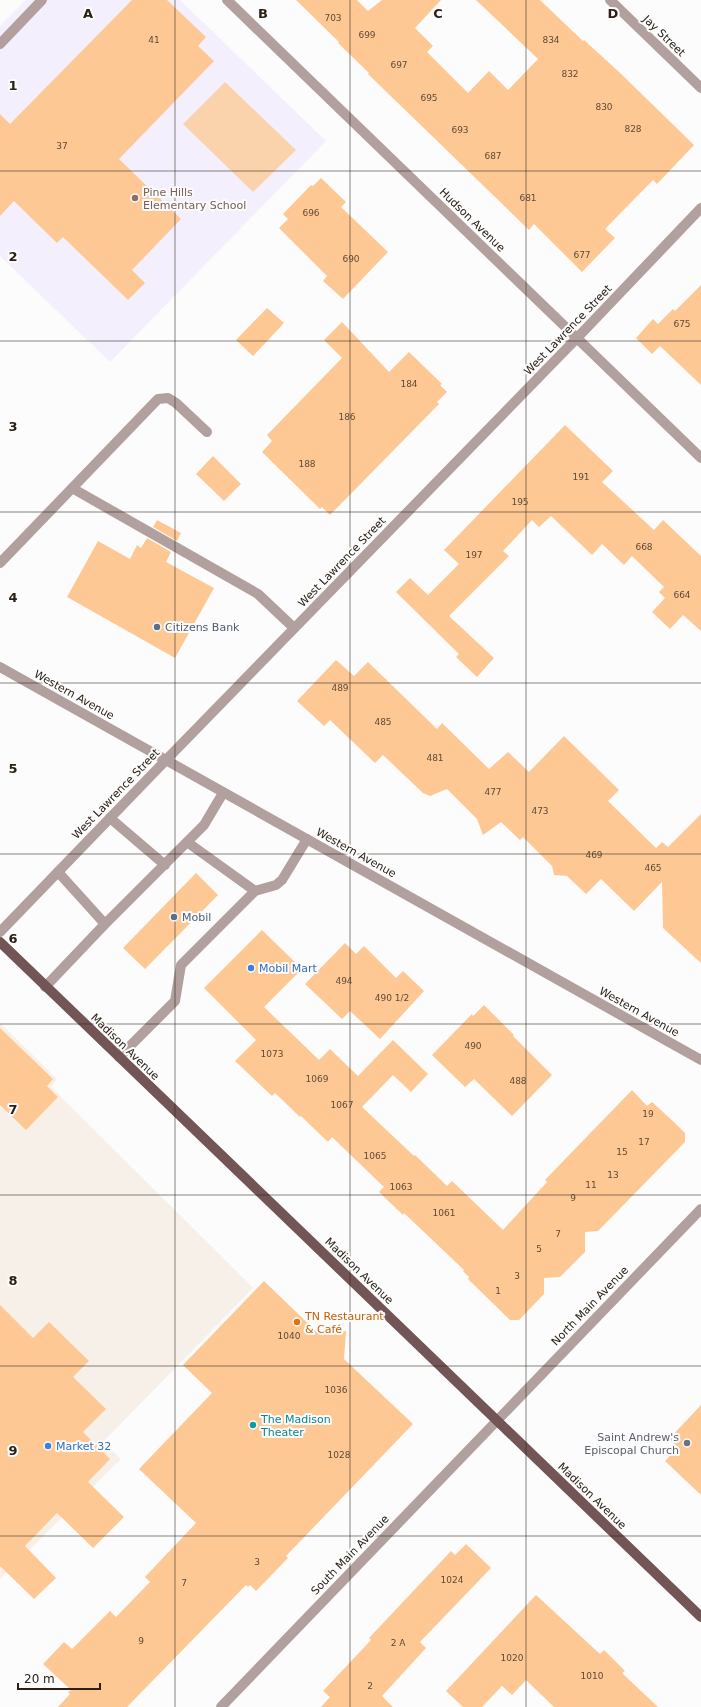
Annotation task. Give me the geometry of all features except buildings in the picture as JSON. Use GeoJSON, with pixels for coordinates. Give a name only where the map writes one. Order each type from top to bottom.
{"type":"FeatureCollection","features":[{"type":"Feature","properties":{"kind":"main road","name":"Madison Avenue"},"geometry":{"type":"LineString","coordinates":[[0,942],[45,987],[701,1617]]}},
{"type":"Feature","properties":{"kind":"street"},"geometry":{"type":"LineString","coordinates":[[0,44],[42,0]]}},
{"type":"Feature","properties":{"kind":"street","name":"Hudson Avenue"},"geometry":{"type":"LineString","coordinates":[[227,0],[701,458]]}},
{"type":"Feature","properties":{"kind":"street","name":"Jay Street"},"geometry":{"type":"LineString","coordinates":[[610,0],[701,88]]}},
{"type":"Feature","properties":{"kind":"street","name":"West Lawrence Street"},"geometry":{"type":"LineString","coordinates":[[0,932],[577,338],[701,208]]}},
{"type":"Feature","properties":{"kind":"street"},"geometry":{"type":"LineString","coordinates":[[0,563],[158,399],[168,398],[176,402],[207,432]]}},
{"type":"Feature","properties":{"kind":"street"},"geometry":{"type":"LineString","coordinates":[[72,488],[258,594],[294,628]]}},
{"type":"Feature","properties":{"kind":"street","name":"Western Avenue"},"geometry":{"type":"LineString","coordinates":[[0,667],[701,1060]]}},
{"type":"Feature","properties":{"kind":"street"},"geometry":{"type":"LineString","coordinates":[[45,987],[105,924],[204,825],[223,793]]}},
{"type":"Feature","properties":{"kind":"street"},"geometry":{"type":"LineString","coordinates":[[110,818],[165,865]]}},
{"type":"Feature","properties":{"kind":"street"},"geometry":{"type":"LineString","coordinates":[[119,1057],[175,1001],[181,965],[255,890],[276,885],[282,880],[307,839]]}},
{"type":"Feature","properties":{"kind":"street"},"geometry":{"type":"LineString","coordinates":[[187,842],[255,890]]}},
{"type":"Feature","properties":{"kind":"street"},"geometry":{"type":"LineString","coordinates":[[58,872],[105,924]]}},
{"type":"Feature","properties":{"kind":"street","name":"North Main Avenue"},"geometry":{"type":"LineString","coordinates":[[496,1420],[701,1208]]}},
{"type":"Feature","properties":{"kind":"street","name":"South Main Avenue"},"geometry":{"type":"LineString","coordinates":[[221,1707],[496,1420]]}},
{"type":"Feature","properties":{"kind":"shaded area","name":"Pine Hills Elementary School"},"geometry":{"type":"Polygon","coordinates":[[[26,0],[180,0],[326,141],[110,362],[0,256],[0,26],[26,0]]]}},
{"type":"Feature","properties":{"kind":"shaded area"},"geometry":{"type":"Polygon","coordinates":[[[225,82],[296,150],[253,192],[183,124],[225,82]]]}},
{"type":"Feature","properties":{"kind":"shaded area"},"geometry":{"type":"Polygon","coordinates":[[[0,1023],[57,1079],[51,1087],[253,1288],[103,1442],[121,1459],[0,1579],[0,1023]]]}},
{"type":"Feature","properties":{"kind":"place","name":"Pine Hills Elementary School"},"geometry":{"type":"Point","coordinates":[135,198]}},
{"type":"Feature","properties":{"kind":"place","name":"Citizens Bank"},"geometry":{"type":"Point","coordinates":[157,627]}},
{"type":"Feature","properties":{"kind":"place","name":"Mobil"},"geometry":{"type":"Point","coordinates":[174,917]}},
{"type":"Feature","properties":{"kind":"place","name":"Mobil Mart"},"geometry":{"type":"Point","coordinates":[251,968]}},
{"type":"Feature","properties":{"kind":"place","name":"TN Restaurant & Café"},"geometry":{"type":"Point","coordinates":[297,1322]}},
{"type":"Feature","properties":{"kind":"place","name":"The Madison Theater"},"geometry":{"type":"Point","coordinates":[253,1425]}},
{"type":"Feature","properties":{"kind":"place","name":"Saint Andrew's Episcopal Church"},"geometry":{"type":"Point","coordinates":[687,1443]}},
{"type":"Feature","properties":{"kind":"place","name":"Market 32"},"geometry":{"type":"Point","coordinates":[48,1446]}}]}
